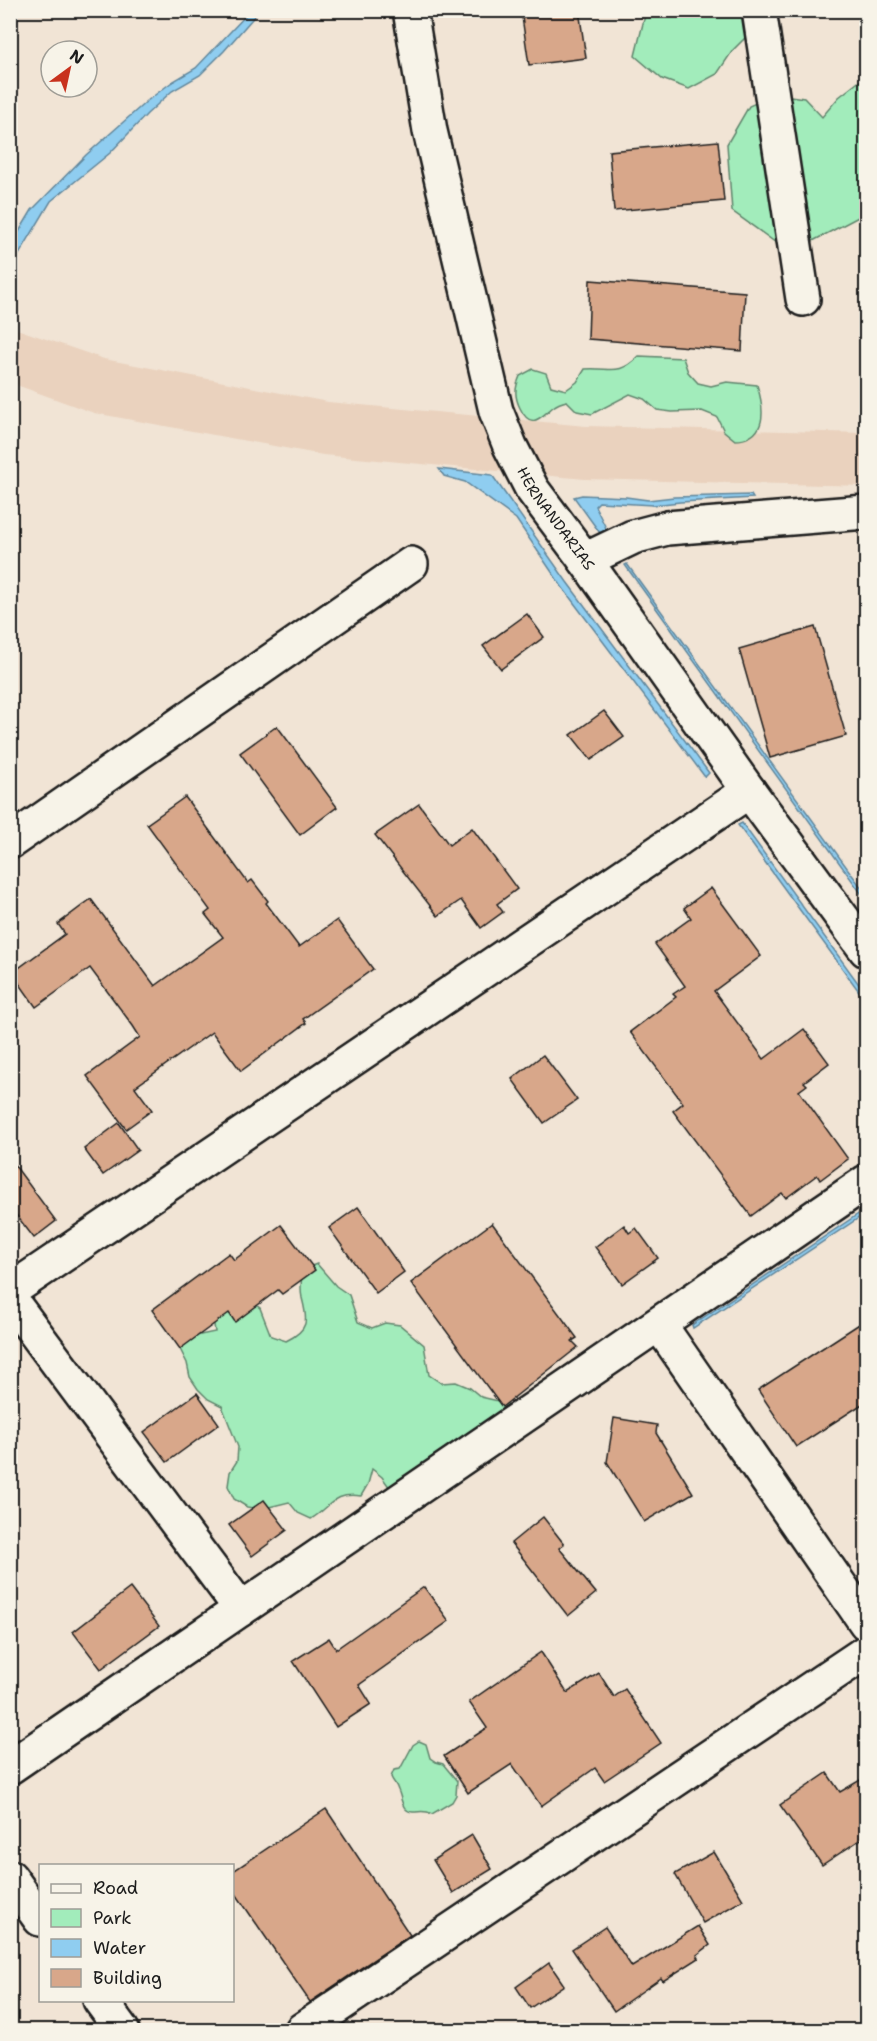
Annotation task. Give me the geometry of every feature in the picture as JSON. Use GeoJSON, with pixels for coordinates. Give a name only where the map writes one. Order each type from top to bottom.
{"type":"FeatureCollection","features":[{"type":"Feature","properties":{"kind":"street","name":"HERNANDARIAS"},"geometry":{"type":"LineString","coordinates":[[410,10],[430,131],[496,411],[510,446],[532,489],[749,791],[867,950]]}},
{"type":"Feature","properties":{"kind":"street"},"geometry":{"type":"LineString","coordinates":[[759,10],[803,298]]}},
{"type":"Feature","properties":{"kind":"street"},"geometry":{"type":"LineString","coordinates":[[585,560],[633,537],[667,528],[867,512]]}},
{"type":"Feature","properties":{"kind":"street"},"geometry":{"type":"LineString","coordinates":[[10,842],[411,564]]}},
{"type":"Feature","properties":{"kind":"street"},"geometry":{"type":"LineString","coordinates":[[10,1291],[749,791]]}},
{"type":"Feature","properties":{"kind":"street"},"geometry":{"type":"LineString","coordinates":[[10,1767],[867,1182]]}},
{"type":"Feature","properties":{"kind":"street"},"geometry":{"type":"LineString","coordinates":[[10,1299],[241,1609]]}},
{"type":"Feature","properties":{"kind":"street"},"geometry":{"type":"LineString","coordinates":[[659,1324],[867,1623]]}},
{"type":"Feature","properties":{"kind":"street"},"geometry":{"type":"LineString","coordinates":[[302,2031],[867,1652]]}},
{"type":"Feature","properties":{"kind":"street"},"geometry":{"type":"LineString","coordinates":[[10,1877],[39,1917]]}},
{"type":"Feature","properties":{"kind":"street"},"geometry":{"type":"LineString","coordinates":[[101,2002],[122,2031]]}},
{"type":"Feature","properties":{"kind":"shaded area"},"geometry":{"type":"Polygon","coordinates":[[[11,327],[104,359],[328,402],[586,426],[866,433],[866,486],[585,479],[323,455],[94,413],[11,383],[11,327]]]}},
{"type":"Feature","properties":{"kind":"green space"},"geometry":{"type":"Polygon","coordinates":[[[646,11],[742,11],[749,34],[733,50],[717,74],[689,89],[662,79],[635,56],[646,11]]]}},
{"type":"Feature","properties":{"kind":"green space"},"geometry":{"type":"Polygon","coordinates":[[[866,76],[866,213],[790,253],[732,211],[727,144],[749,106],[776,94],[804,98],[822,117],[839,97],[866,76]]]}},
{"type":"Feature","properties":{"kind":"green space"},"geometry":{"type":"Polygon","coordinates":[[[639,356],[683,358],[688,372],[698,383],[711,386],[727,382],[757,385],[762,406],[759,427],[748,438],[735,440],[724,431],[717,417],[702,411],[657,410],[644,399],[630,394],[592,414],[577,411],[565,401],[536,420],[528,419],[518,404],[516,392],[520,376],[533,369],[546,373],[551,386],[566,390],[577,382],[585,369],[619,369],[639,356]]]}},
{"type":"Feature","properties":{"kind":"green space"},"geometry":{"type":"Polygon","coordinates":[[[317,1264],[336,1286],[349,1295],[358,1322],[372,1328],[385,1323],[400,1325],[424,1345],[429,1375],[441,1383],[456,1382],[470,1388],[481,1397],[507,1403],[509,1412],[390,1488],[372,1469],[368,1484],[361,1496],[338,1498],[311,1519],[298,1513],[289,1502],[261,1509],[247,1507],[234,1499],[228,1486],[230,1472],[237,1461],[238,1447],[222,1406],[208,1399],[198,1389],[190,1377],[187,1363],[180,1349],[186,1338],[215,1332],[213,1318],[236,1291],[260,1308],[271,1336],[286,1341],[294,1337],[303,1329],[306,1319],[301,1291],[303,1269],[317,1264]]]}},
{"type":"Feature","properties":{"kind":"green space"},"geometry":{"type":"Polygon","coordinates":[[[419,1741],[426,1744],[430,1758],[443,1764],[457,1781],[456,1795],[452,1802],[432,1814],[406,1809],[391,1777],[394,1770],[400,1769],[413,1745],[419,1741]]]}},
{"type":"Feature","properties":{"kind":"water"},"geometry":{"type":"Polygon","coordinates":[[[250,11],[259,11],[200,75],[172,91],[110,153],[51,201],[11,268],[11,245],[32,210],[86,155],[147,101],[196,68],[250,11]]]}},
{"type":"Feature","properties":{"kind":"water"},"geometry":{"type":"Polygon","coordinates":[[[439,469],[492,475],[567,582],[709,773],[705,777],[562,587],[516,519],[465,482],[444,476],[439,469]]]}},
{"type":"Feature","properties":{"kind":"water"},"geometry":{"type":"Polygon","coordinates":[[[582,495],[648,500],[751,495],[753,498],[653,505],[599,502],[595,506],[607,530],[600,533],[574,497],[582,495]]]}},
{"type":"Feature","properties":{"kind":"water"},"geometry":{"type":"Polygon","coordinates":[[[627,564],[866,894],[866,900],[625,565],[627,564]]]}},
{"type":"Feature","properties":{"kind":"water"},"geometry":{"type":"Polygon","coordinates":[[[742,823],[866,994],[866,1001],[738,825],[742,823]]]}},
{"type":"Feature","properties":{"kind":"water"},"geometry":{"type":"Polygon","coordinates":[[[866,1209],[866,1213],[693,1328],[692,1325],[866,1209]]]}},
{"type":"Feature","properties":{"kind":"building"},"geometry":{"type":"Polygon","coordinates":[[[521,10],[579,10],[586,58],[529,65],[521,10]]]}},
{"type":"Feature","properties":{"kind":"building"},"geometry":{"type":"Polygon","coordinates":[[[718,141],[724,201],[614,211],[609,151],[718,141]]]}},
{"type":"Feature","properties":{"kind":"building"},"geometry":{"type":"Polygon","coordinates":[[[590,280],[745,292],[742,351],[588,339],[590,280]]]}},
{"type":"Feature","properties":{"kind":"building"},"geometry":{"type":"Polygon","coordinates":[[[527,614],[544,637],[501,669],[483,646],[527,614]]]}},
{"type":"Feature","properties":{"kind":"building"},"geometry":{"type":"Polygon","coordinates":[[[815,627],[846,736],[770,758],[739,649],[815,627]]]}},
{"type":"Feature","properties":{"kind":"building"},"geometry":{"type":"Polygon","coordinates":[[[604,711],[624,737],[591,760],[571,735],[604,711]]]}},
{"type":"Feature","properties":{"kind":"building"},"geometry":{"type":"Polygon","coordinates":[[[277,726],[337,807],[300,835],[240,753],[277,726]]]}},
{"type":"Feature","properties":{"kind":"building"},"geometry":{"type":"Polygon","coordinates":[[[185,797],[248,883],[252,880],[268,901],[266,903],[299,947],[337,920],[373,969],[303,1019],[306,1023],[241,1071],[212,1032],[135,1087],[152,1110],[126,1129],[87,1076],[140,1037],[133,1026],[90,968],[36,1007],[12,973],[65,934],[58,924],[91,899],[155,986],[223,937],[205,914],[210,910],[147,824],[185,797]]]}},
{"type":"Feature","properties":{"kind":"building"},"geometry":{"type":"Polygon","coordinates":[[[419,804],[449,845],[472,828],[517,889],[497,904],[503,912],[481,928],[461,900],[438,916],[375,835],[419,804]]]}},
{"type":"Feature","properties":{"kind":"building"},"geometry":{"type":"Polygon","coordinates":[[[711,888],[761,956],[714,991],[764,1059],[804,1029],[829,1063],[804,1082],[807,1085],[799,1091],[848,1159],[820,1180],[817,1175],[786,1198],[782,1193],[751,1216],[673,1111],[683,1103],[630,1032],[676,997],[673,994],[685,986],[655,944],[691,918],[684,908],[711,888]]]}},
{"type":"Feature","properties":{"kind":"building"},"geometry":{"type":"Polygon","coordinates":[[[543,1055],[577,1100],[544,1123],[512,1079],[543,1055]]]}},
{"type":"Feature","properties":{"kind":"building"},"geometry":{"type":"Polygon","coordinates":[[[119,1123],[138,1150],[103,1175],[84,1149],[119,1123]]]}},
{"type":"Feature","properties":{"kind":"building"},"geometry":{"type":"Polygon","coordinates":[[[10,1159],[56,1221],[34,1238],[10,1207],[10,1159]]]}},
{"type":"Feature","properties":{"kind":"building"},"geometry":{"type":"Polygon","coordinates":[[[358,1207],[404,1272],[376,1293],[329,1228],[358,1207]]]}},
{"type":"Feature","properties":{"kind":"building"},"geometry":{"type":"Polygon","coordinates":[[[492,1223],[577,1338],[572,1341],[578,1347],[502,1407],[411,1283],[492,1223]]]}},
{"type":"Feature","properties":{"kind":"building"},"geometry":{"type":"Polygon","coordinates":[[[281,1225],[315,1270],[282,1294],[278,1290],[235,1322],[229,1313],[180,1349],[152,1310],[229,1253],[234,1260],[281,1225]]]}},
{"type":"Feature","properties":{"kind":"building"},"geometry":{"type":"Polygon","coordinates":[[[624,1225],[629,1233],[636,1228],[658,1258],[622,1284],[595,1247],[624,1225]]]}},
{"type":"Feature","properties":{"kind":"building"},"geometry":{"type":"Polygon","coordinates":[[[867,1319],[867,1401],[796,1447],[758,1390],[867,1319]]]}},
{"type":"Feature","properties":{"kind":"building"},"geometry":{"type":"Polygon","coordinates":[[[197,1393],[219,1424],[167,1462],[144,1432],[197,1393]]]}},
{"type":"Feature","properties":{"kind":"building"},"geometry":{"type":"Polygon","coordinates":[[[614,1418],[657,1425],[656,1433],[693,1493],[644,1522],[607,1462],[614,1418]]]}},
{"type":"Feature","properties":{"kind":"building"},"geometry":{"type":"Polygon","coordinates":[[[264,1500],[287,1530],[252,1556],[229,1525],[264,1500]]]}},
{"type":"Feature","properties":{"kind":"building"},"geometry":{"type":"Polygon","coordinates":[[[543,1517],[564,1544],[559,1548],[596,1593],[568,1616],[511,1543],[543,1517]]]}},
{"type":"Feature","properties":{"kind":"building"},"geometry":{"type":"Polygon","coordinates":[[[424,1587],[449,1621],[359,1685],[371,1704],[336,1727],[293,1661],[329,1638],[336,1649],[424,1587]]]}},
{"type":"Feature","properties":{"kind":"building"},"geometry":{"type":"Polygon","coordinates":[[[130,1588],[159,1626],[101,1669],[73,1632],[130,1588]]]}},
{"type":"Feature","properties":{"kind":"building"},"geometry":{"type":"Polygon","coordinates":[[[541,1652],[567,1693],[599,1673],[614,1697],[625,1689],[661,1743],[604,1781],[595,1768],[541,1806],[512,1764],[468,1793],[444,1756],[487,1728],[469,1702],[541,1652]]]}},
{"type":"Feature","properties":{"kind":"building"},"geometry":{"type":"Polygon","coordinates":[[[827,1773],[840,1792],[867,1776],[867,1835],[822,1865],[780,1805],[827,1773]]]}},
{"type":"Feature","properties":{"kind":"building"},"geometry":{"type":"Polygon","coordinates":[[[326,1809],[410,1935],[310,2002],[234,1891],[234,1871],[326,1809]]]}},
{"type":"Feature","properties":{"kind":"building"},"geometry":{"type":"Polygon","coordinates":[[[472,1835],[492,1869],[453,1893],[433,1860],[472,1835]]]}},
{"type":"Feature","properties":{"kind":"building"},"geometry":{"type":"Polygon","coordinates":[[[714,1852],[743,1900],[703,1923],[675,1874],[714,1852]]]}},
{"type":"Feature","properties":{"kind":"building"},"geometry":{"type":"Polygon","coordinates":[[[698,1926],[710,1945],[697,1955],[699,1958],[663,1981],[661,1978],[614,2011],[572,1949],[605,1927],[632,1967],[698,1926]]]}},
{"type":"Feature","properties":{"kind":"building"},"geometry":{"type":"Polygon","coordinates":[[[549,1963],[564,1985],[530,2008],[516,1987],[549,1963]]]}}]}
